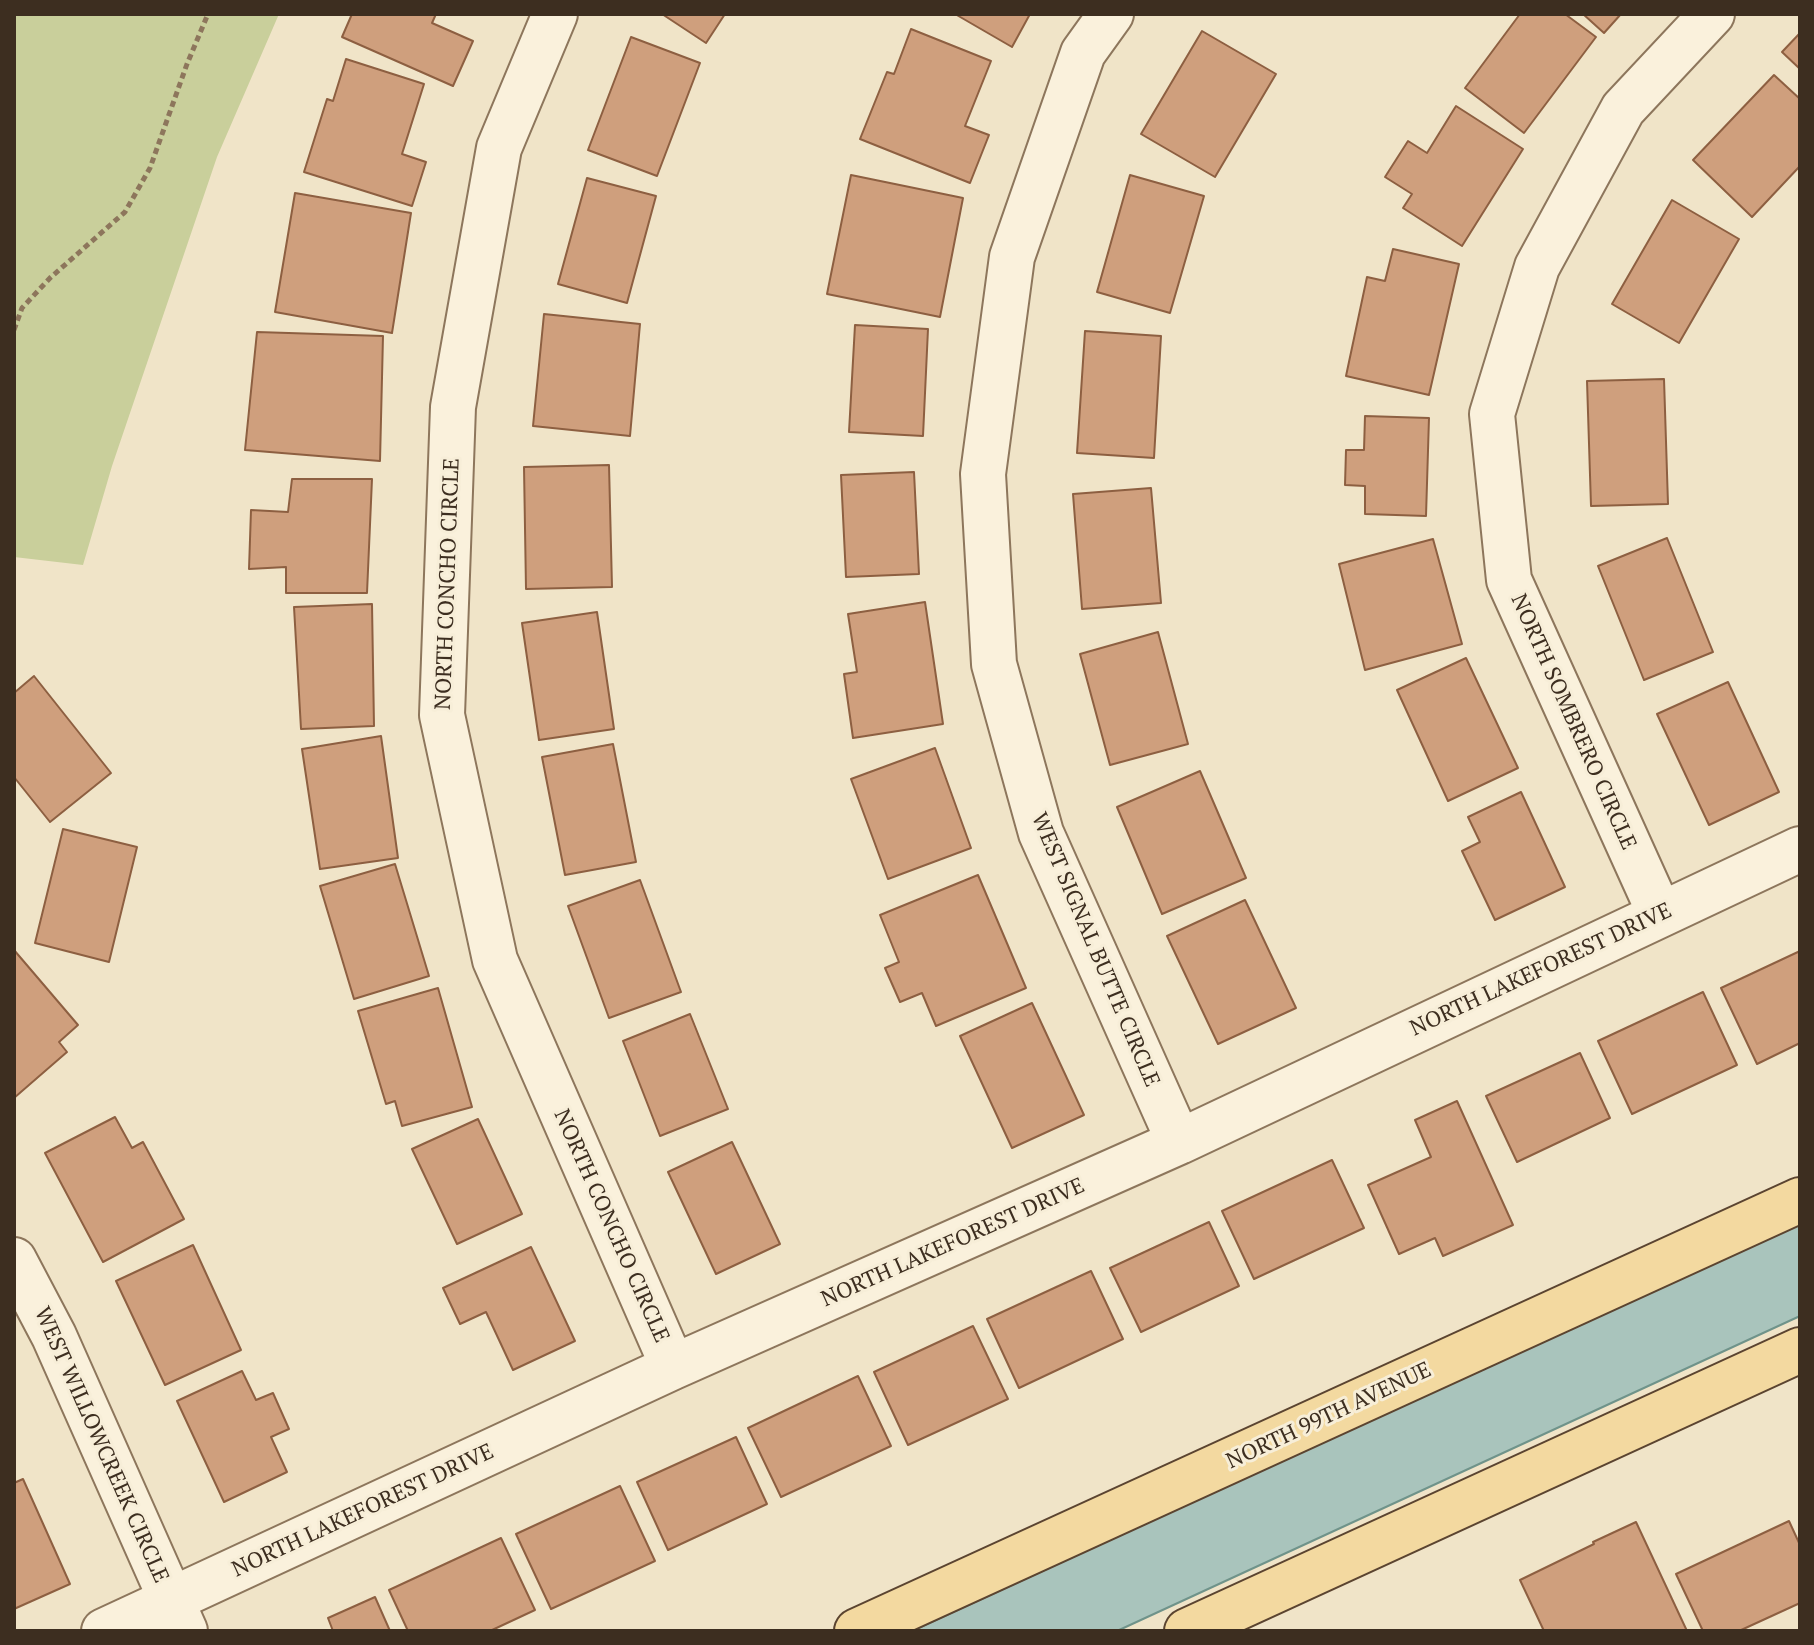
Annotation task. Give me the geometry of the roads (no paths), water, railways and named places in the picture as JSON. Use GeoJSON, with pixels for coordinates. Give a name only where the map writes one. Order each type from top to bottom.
{"type":"FeatureCollection","features":[{"type":"Feature","properties":{"kind":"main road","name":"NORTH 99TH AVENUE"},"geometry":{"type":"LineString","coordinates":[[857,1631],[1800,1200]]}},
{"type":"Feature","properties":{"kind":"main road"},"geometry":{"type":"LineString","coordinates":[[1187,1631],[1800,1350]]}},
{"type":"Feature","properties":{"kind":"street","name":"NORTH CONCHO CIRCLE"},"geometry":{"type":"LineString","coordinates":[[555,14],[499,148],[453,407],[442,715],[495,960],[673,1367]]}},
{"type":"Feature","properties":{"kind":"street","name":"WEST SIGNAL BUTTE CIRCLE"},"geometry":{"type":"LineString","coordinates":[[1111,14],[1083,53],[1012,257],[983,474],[994,664],[1041,833],[1179,1142]]}},
{"type":"Feature","properties":{"kind":"street","name":"NORTH SOMBRERO CIRCLE"},"geometry":{"type":"LineString","coordinates":[[1660,914],[1509,580],[1492,414],[1537,267],[1623,109],[1712,14]]}},
{"type":"Feature","properties":{"kind":"street","name":"NORTH LAKEFOREST DRIVE"},"geometry":{"type":"LineString","coordinates":[[104,1631],[178,1616],[673,1367],[1179,1142],[1800,849]]}},
{"type":"Feature","properties":{"kind":"street","name":"WEST WILLOWCREEK CIRCLE"},"geometry":{"type":"LineString","coordinates":[[14,1260],[54,1336],[178,1616]]}},
{"type":"Feature","properties":{"kind":"water"},"geometry":{"type":"Polygon","coordinates":[[[1800,1222],[1800,1316],[1117,1631],[912,1631],[1800,1222]]]}}]}
